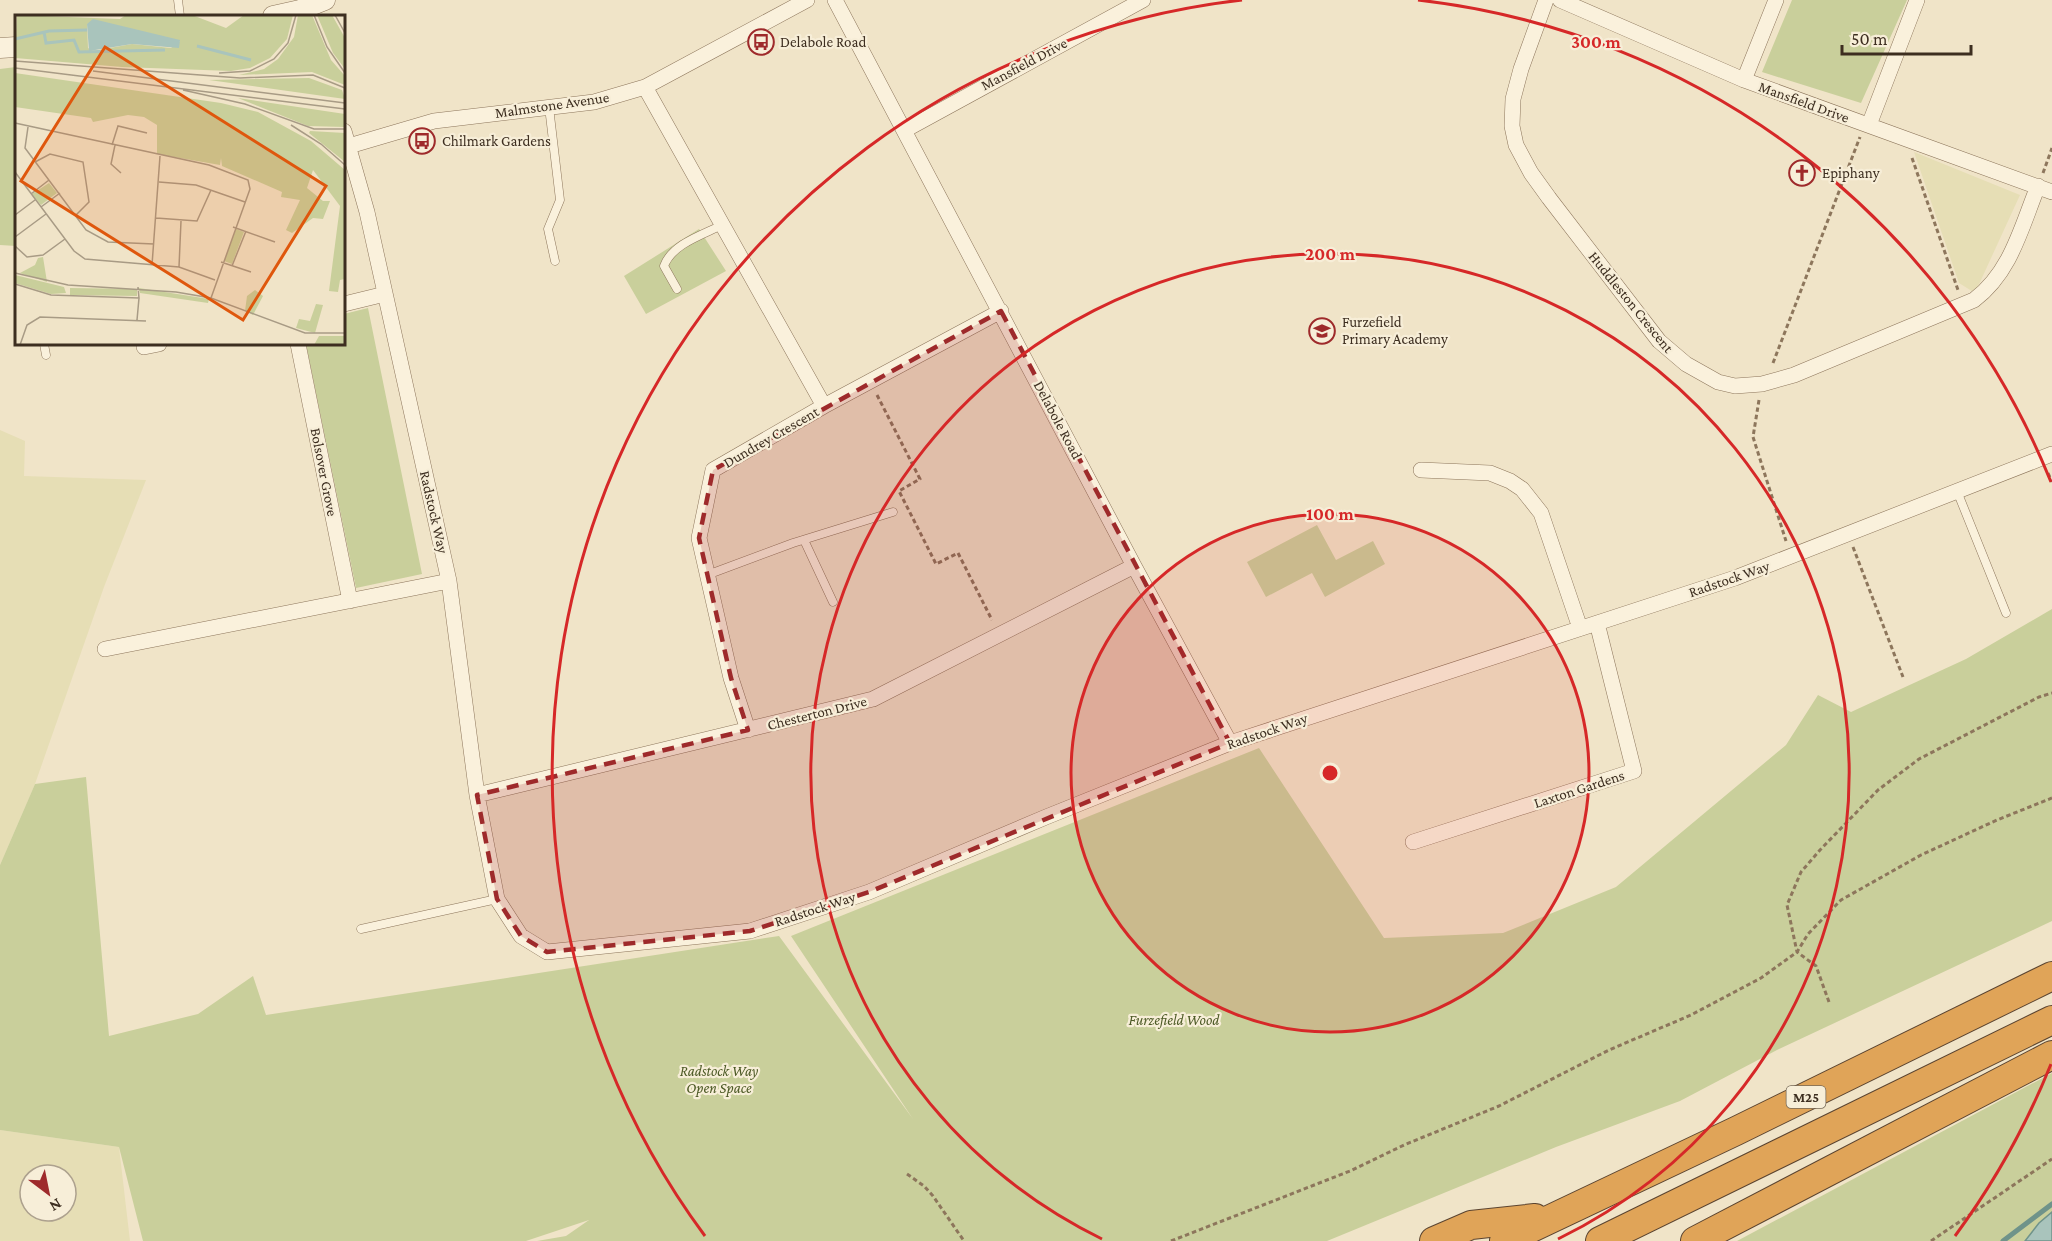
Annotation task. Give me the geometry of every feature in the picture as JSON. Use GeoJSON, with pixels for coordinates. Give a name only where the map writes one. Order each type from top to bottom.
{"type":"FeatureCollection","features":[{"type":"Feature","properties":{"kind":"highway","name":"M25"},"geometry":{"type":"LineString","coordinates":[[1504,1241],[1757,1121],[2052,976]]}},
{"type":"Feature","properties":{"kind":"highway","name":"M25"},"geometry":{"type":"LineString","coordinates":[[1600,1241],[2052,1020]]}},
{"type":"Feature","properties":{"kind":"highway"},"geometry":{"type":"LineString","coordinates":[[1695,1241],[2052,1055]]}},
{"type":"Feature","properties":{"kind":"highway"},"geometry":{"type":"LineString","coordinates":[[1434,1241],[1471,1225],[1558,1215]]}},
{"type":"Feature","properties":{"kind":"street"},"geometry":{"type":"LineString","coordinates":[[283,15],[302,13],[325,0]]}},
{"type":"Feature","properties":{"kind":"street","name":"Malmstone Avenue"},"geometry":{"type":"LineString","coordinates":[[349,146],[434,121],[594,102],[645,87],[807,0]]}},
{"type":"Feature","properties":{"kind":"street","name":"Delabole Road"},"geometry":{"type":"LineString","coordinates":[[836,0],[906,129],[1134,566],[1230,743]]}},
{"type":"Feature","properties":{"kind":"street","name":"Mansfield Drive"},"geometry":{"type":"LineString","coordinates":[[906,129],[1143,0]]}},
{"type":"Feature","properties":{"kind":"street","name":"Huddleston Crescent"},"geometry":{"type":"LineString","coordinates":[[1546,0],[1521,69],[1513,99],[1512,126],[1516,145],[1549,198],[1668,350],[1686,364],[1718,382],[1735,386],[1762,384],[1794,375],[1963,306],[1987,290],[2003,271],[2045,189]]}},
{"type":"Feature","properties":{"kind":"street","name":"Mansfield Drive"},"geometry":{"type":"LineString","coordinates":[[1560,0],[1744,80],[2045,189]]}},
{"type":"Feature","properties":{"kind":"street"},"geometry":{"type":"LineString","coordinates":[[1744,80],[1776,0]]}},
{"type":"Feature","properties":{"kind":"street"},"geometry":{"type":"LineString","coordinates":[[1867,125],[1917,0]]}},
{"type":"Feature","properties":{"kind":"street"},"geometry":{"type":"LineString","coordinates":[[645,87],[824,406]]}},
{"type":"Feature","properties":{"kind":"street","name":"Radstock Way"},"geometry":{"type":"LineString","coordinates":[[345,134],[367,212],[449,581],[477,795],[497,899],[521,936],[547,952],[750,931],[868,892],[1230,743],[1735,578],[2052,454]]}},
{"type":"Feature","properties":{"kind":"street"},"geometry":{"type":"LineString","coordinates":[[345,304],[385,294]]}},
{"type":"Feature","properties":{"kind":"street","name":"Dundrey Crescent"},"geometry":{"type":"LineString","coordinates":[[748,730],[731,678],[699,538],[713,470],[824,406],[1001,311]]}},
{"type":"Feature","properties":{"kind":"street","name":"Bolsover Grove"},"geometry":{"type":"LineString","coordinates":[[298,345],[350,601]]}},
{"type":"Feature","properties":{"kind":"street"},"geometry":{"type":"LineString","coordinates":[[1421,471],[1490,473],[1522,489],[1541,513],[1580,628]]}},
{"type":"Feature","properties":{"kind":"street","name":"Chesterton Drive"},"geometry":{"type":"LineString","coordinates":[[477,795],[873,699],[1134,566]]}},
{"type":"Feature","properties":{"kind":"street"},"geometry":{"type":"LineString","coordinates":[[105,649],[449,581]]}},
{"type":"Feature","properties":{"kind":"street","name":"Laxton Gardens"},"geometry":{"type":"LineString","coordinates":[[1413,842],[1634,771],[1597,623]]}},
{"type":"Feature","properties":{"kind":"lane"},"geometry":{"type":"LineString","coordinates":[[178,0],[180,15]]}},
{"type":"Feature","properties":{"kind":"lane"},"geometry":{"type":"LineString","coordinates":[[549,107],[560,200],[548,228],[555,261]]}},
{"type":"Feature","properties":{"kind":"lane"},"geometry":{"type":"LineString","coordinates":[[676,289],[664,266],[667,258],[673,250],[722,225]]}},
{"type":"Feature","properties":{"kind":"lane"},"geometry":{"type":"LineString","coordinates":[[44,345],[46,355]]}},
{"type":"Feature","properties":{"kind":"lane"},"geometry":{"type":"LineString","coordinates":[[1957,490],[2006,613]]}},
{"type":"Feature","properties":{"kind":"lane"},"geometry":{"type":"LineString","coordinates":[[707,575],[804,540],[893,512]]}},
{"type":"Feature","properties":{"kind":"lane"},"geometry":{"type":"LineString","coordinates":[[804,540],[833,602]]}},
{"type":"Feature","properties":{"kind":"lane"},"geometry":{"type":"LineString","coordinates":[[361,928],[497,899]]}},
{"type":"Feature","properties":{"kind":"path"},"geometry":{"type":"LineString","coordinates":[[1791,556],[1753,438],[1762,384],[1774,361],[1867,125]]}},
{"type":"Feature","properties":{"kind":"path"},"geometry":{"type":"LineString","coordinates":[[1905,138],[1963,306]]}},
{"type":"Feature","properties":{"kind":"path"},"geometry":{"type":"LineString","coordinates":[[2045,189],[2052,148]]}},
{"type":"Feature","properties":{"kind":"path"},"geometry":{"type":"LineString","coordinates":[[870,382],[920,479],[899,490],[936,564],[958,553],[1001,634]]}},
{"type":"Feature","properties":{"kind":"path"},"geometry":{"type":"LineString","coordinates":[[1848,534],[1903,677]]}},
{"type":"Feature","properties":{"kind":"path"},"geometry":{"type":"LineString","coordinates":[[1829,1002],[1816,966],[1797,952],[1787,905],[1801,872],[1878,790],[1919,759],[2039,697],[2052,693]]}},
{"type":"Feature","properties":{"kind":"path"},"geometry":{"type":"LineString","coordinates":[[1171,1241],[1302,1191],[1404,1145],[1499,1106],[1609,1050],[1691,1015],[1761,978],[1797,952],[1808,934],[1841,900],[1921,855],[2052,798]]}},
{"type":"Feature","properties":{"kind":"path"},"geometry":{"type":"LineString","coordinates":[[1930,1241],[2052,1159]]}},
{"type":"Feature","properties":{"kind":"path"},"geometry":{"type":"LineString","coordinates":[[907,1174],[924,1186],[933,1196],[964,1241]]}},
{"type":"Feature","properties":{"kind":"highlighted area"},"geometry":{"type":"Polygon","coordinates":[[[1001,311],[1230,743],[869,892],[750,931],[547,952],[521,936],[497,899],[477,795],[748,730],[731,678],[699,538],[713,470],[1001,311]]]}},
{"type":"Feature","properties":{"kind":"shaded area"},"geometry":{"type":"Polygon","coordinates":[[[1914,152],[2020,195],[1975,293],[1959,283],[1914,152]]]}},
{"type":"Feature","properties":{"kind":"shaded area"},"geometry":{"type":"Polygon","coordinates":[[[0,430],[25,441],[24,476],[146,480],[104,587],[35,784],[0,865],[0,430]]]}},
{"type":"Feature","properties":{"kind":"shaded area"},"geometry":{"type":"Polygon","coordinates":[[[0,1130],[119,1147],[130,1241],[0,1241],[0,1130]]]}},
{"type":"Feature","properties":{"kind":"green space"},"geometry":{"type":"Polygon","coordinates":[[[1792,0],[1907,0],[1861,103],[1762,72],[1792,0]]]}},
{"type":"Feature","properties":{"kind":"green space"},"geometry":{"type":"Polygon","coordinates":[[[15,67],[15,246],[0,245],[0,69],[15,67]]]}},
{"type":"Feature","properties":{"kind":"green space"},"geometry":{"type":"Polygon","coordinates":[[[699,229],[726,271],[646,314],[624,276],[699,229]]]}},
{"type":"Feature","properties":{"kind":"green space"},"geometry":{"type":"Polygon","coordinates":[[[368,308],[422,574],[356,588],[306,345],[345,345],[345,314],[368,308]]]}},
{"type":"Feature","properties":{"kind":"green space"},"geometry":{"type":"Polygon","coordinates":[[[1317,525],[1336,560],[1373,541],[1385,564],[1325,597],[1312,573],[1266,597],[1247,562],[1317,525]]]}},
{"type":"Feature","properties":{"kind":"green space"},"geometry":{"type":"Polygon","coordinates":[[[2052,609],[2052,921],[1777,1050],[1680,1101],[1556,1147],[1327,1241],[537,1241],[566,1236],[589,1220],[526,1241],[143,1241],[119,1147],[0,1130],[0,865],[35,784],[86,777],[109,1036],[198,1014],[253,976],[266,1015],[779,936],[913,1119],[791,936],[1259,748],[1384,938],[1503,933],[1616,887],[1786,745],[1818,695],[1851,712],[1966,659],[2052,609]]]}},
{"type":"Feature","properties":{"kind":"green space"},"geometry":{"type":"Polygon","coordinates":[[[2052,1073],[2052,1212],[2039,1223],[2025,1241],[1737,1241],[2052,1073]]]}},
{"type":"Feature","properties":{"kind":"water"},"geometry":{"type":"Polygon","coordinates":[[[2052,1212],[2052,1241],[2025,1241],[2039,1223],[2052,1212]]]}},
{"type":"Feature","properties":{"kind":"waterway"},"geometry":{"type":"LineString","coordinates":[[2003,1241],[2052,1204]]}},
{"type":"Feature","properties":{"kind":"place","name":"Delabole Road"},"geometry":{"type":"Point","coordinates":[761,42]}},
{"type":"Feature","properties":{"kind":"place","name":"Chilmark Gardens"},"geometry":{"type":"Point","coordinates":[422,141]}},
{"type":"Feature","properties":{"kind":"place","name":"Epiphany"},"geometry":{"type":"Point","coordinates":[1802,173]}},
{"type":"Feature","properties":{"kind":"place","name":"Furzefield Primary Academy"},"geometry":{"type":"Point","coordinates":[1322,331]}},
{"type":"Feature","properties":{"kind":"park label","name":"Furzefield Wood"},"geometry":{"type":"Point","coordinates":[1174,1020]}},
{"type":"Feature","properties":{"kind":"park label","name":"Radstock Way Open Space"},"geometry":{"type":"Point","coordinates":[719,1080]}}]}
